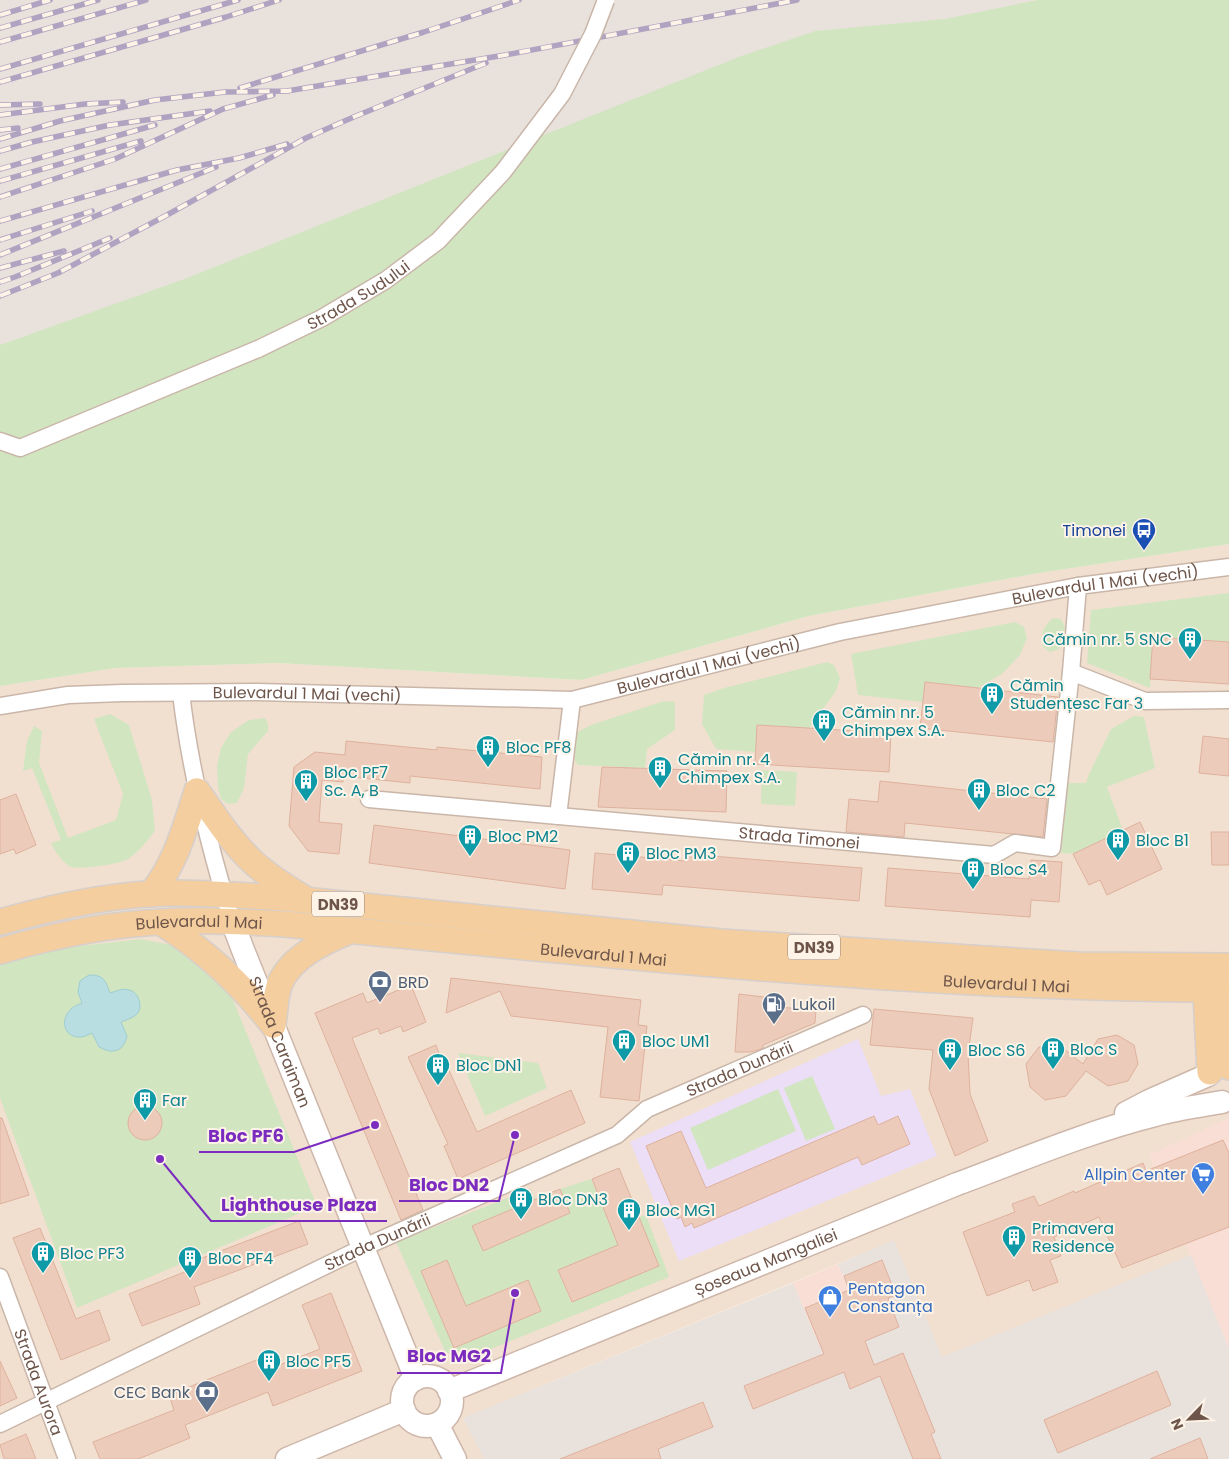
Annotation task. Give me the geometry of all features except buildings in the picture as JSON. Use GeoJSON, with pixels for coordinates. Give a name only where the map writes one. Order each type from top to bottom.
{"type":"FeatureCollection","features":[{"type":"Feature","properties":{"kind":"main road"},"geometry":{"type":"LineString","coordinates":[[151,894],[161,883],[174,860],[197,791]]}},
{"type":"Feature","properties":{"kind":"main road"},"geometry":{"type":"LineString","coordinates":[[197,791],[231,839],[255,864],[307,901]]}},
{"type":"Feature","properties":{"kind":"main road","name":"Bulevardul 1 Mai"},"geometry":{"type":"LineString","coordinates":[[0,922],[92,901],[151,894],[224,894],[722,942],[1079,965],[1218,978]]}},
{"type":"Feature","properties":{"kind":"main road"},"geometry":{"type":"LineString","coordinates":[[160,922],[182,935],[211,960],[258,1006],[273,1025]]}},
{"type":"Feature","properties":{"kind":"main road","name":"Bulevardul 1 Mai"},"geometry":{"type":"LineString","coordinates":[[0,950],[59,936],[125,925],[160,922],[232,922],[284,924],[722,965],[1017,984],[1155,989],[1218,978]]}},
{"type":"Feature","properties":{"kind":"main road"},"geometry":{"type":"LineString","coordinates":[[273,1025],[280,983],[289,969],[309,951],[330,939],[350,931]]}},
{"type":"Feature","properties":{"kind":"main road"},"geometry":{"type":"LineString","coordinates":[[1218,978],[1212,982],[1216,977],[1229,972]]}},
{"type":"Feature","properties":{"kind":"main road"},"geometry":{"type":"LineString","coordinates":[[1218,978],[1205,1004],[1219,1071]]}},
{"type":"Feature","properties":{"kind":"main road"},"geometry":{"type":"LineString","coordinates":[[1219,1071],[1224,1026],[1229,1008]]}},
{"type":"Feature","properties":{"kind":"street","name":"Strada Sudului"},"geometry":{"type":"LineString","coordinates":[[0,441],[20,448],[258,349],[322,318],[386,280],[438,241],[503,172],[562,94],[593,34],[606,0]]}},
{"type":"Feature","properties":{"kind":"street","name":"Bulevardul 1 Mai (vechi)"},"geometry":{"type":"LineString","coordinates":[[0,706],[68,695],[258,692],[572,700],[840,632],[1078,586],[1229,567]]}},
{"type":"Feature","properties":{"kind":"street","name":"Strada Timonei"},"geometry":{"type":"LineString","coordinates":[[369,799],[994,855],[1015,844],[1052,848],[1071,672],[1078,586]]}},
{"type":"Feature","properties":{"kind":"street"},"geometry":{"type":"LineString","coordinates":[[1071,672],[1145,702],[1229,700]]}},
{"type":"Feature","properties":{"kind":"street","name":"Strada Caraiman"},"geometry":{"type":"LineString","coordinates":[[181,693],[185,729],[197,791],[215,867],[232,922],[416,1379]]}},
{"type":"Feature","properties":{"kind":"street"},"geometry":{"type":"LineString","coordinates":[[558,816],[572,700]]}},
{"type":"Feature","properties":{"kind":"street","name":"Strada Dunării"},"geometry":{"type":"LineString","coordinates":[[0,1424],[362,1248],[617,1135],[647,1109],[862,1015]]}},
{"type":"Feature","properties":{"kind":"street"},"geometry":{"type":"LineString","coordinates":[[1219,1071],[1205,1085],[1212,1098],[1225,1101]]}},
{"type":"Feature","properties":{"kind":"street","name":"Șoseaua Mangaliei"},"geometry":{"type":"LineString","coordinates":[[1084,1137],[1149,1101],[1219,1071]]}},
{"type":"Feature","properties":{"kind":"street","name":"Șoseaua Mangaliei"},"geometry":{"type":"LineString","coordinates":[[449,1391],[957,1184],[1084,1137],[1155,1115],[1225,1101]]}},
{"type":"Feature","properties":{"kind":"street","name":"Strada Aurora"},"geometry":{"type":"LineString","coordinates":[[0,1277],[67,1459]]}},
{"type":"Feature","properties":{"kind":"street"},"geometry":{"type":"LineString","coordinates":[[432,1377],[440,1380],[449,1391],[452,1401],[450,1409],[447,1416],[437,1424],[418,1425],[411,1421],[404,1410],[402,1398],[404,1390],[416,1379],[432,1377]]}},
{"type":"Feature","properties":{"kind":"street"},"geometry":{"type":"LineString","coordinates":[[287,1459],[404,1410]]}},
{"type":"Feature","properties":{"kind":"street"},"geometry":{"type":"LineString","coordinates":[[437,1424],[456,1459]]}},
{"type":"Feature","properties":{"kind":"shaded area"},"geometry":{"type":"Polygon","coordinates":[[[0,0],[1037,0],[1022,3],[0,607],[0,0]]]}},
{"type":"Feature","properties":{"kind":"shaded area"},"geometry":{"type":"Polygon","coordinates":[[[1229,544],[1229,1118],[1150,1156],[1191,1255],[942,1358],[893,1241],[463,1418],[484,1459],[0,1459],[0,686],[116,668],[277,663],[581,680],[809,616],[1033,574],[1229,544]]]}},
{"type":"Feature","properties":{"kind":"shaded area"},"geometry":{"type":"Polygon","coordinates":[[[858,1039],[881,1096],[910,1089],[937,1156],[679,1261],[630,1142],[858,1039]]]}},
{"type":"Feature","properties":{"kind":"shaded area"},"geometry":{"type":"Polygon","coordinates":[[[1229,1118],[1229,1349],[1149,1155],[1229,1118]]]}},
{"type":"Feature","properties":{"kind":"shaded area"},"geometry":{"type":"Polygon","coordinates":[[[894,1240],[942,1357],[1191,1255],[1229,1349],[1229,1459],[484,1459],[463,1418],[793,1283],[819,1345],[835,1339],[868,1335],[838,1264],[894,1240]]]}},
{"type":"Feature","properties":{"kind":"shaded area"},"geometry":{"type":"Polygon","coordinates":[[[838,1264],[868,1336],[819,1345],[793,1283],[838,1264]]]}},
{"type":"Feature","properties":{"kind":"green space"},"geometry":{"type":"Polygon","coordinates":[[[1037,0],[1229,0],[1229,544],[1033,574],[809,616],[581,680],[277,663],[116,668],[0,686],[0,345],[187,278],[741,56],[815,31],[945,19],[1037,0]]]}},
{"type":"Feature","properties":{"kind":"green space"},"geometry":{"type":"Polygon","coordinates":[[[1229,593],[1229,642],[1153,637],[1150,688],[1087,663],[1091,610],[1229,593]]]}},
{"type":"Feature","properties":{"kind":"green space"},"geometry":{"type":"Polygon","coordinates":[[[1053,618],[1061,619],[1065,627],[1063,644],[1059,649],[1050,652],[1043,647],[1042,634],[1047,624],[1053,618]]]}},
{"type":"Feature","properties":{"kind":"green space"},"geometry":{"type":"Polygon","coordinates":[[[1015,622],[1024,627],[1027,638],[1020,655],[1003,673],[978,688],[925,682],[923,702],[858,695],[851,654],[1015,622]]]}},
{"type":"Feature","properties":{"kind":"green space"},"geometry":{"type":"Polygon","coordinates":[[[827,662],[834,665],[840,678],[836,691],[809,728],[758,725],[756,752],[716,749],[702,724],[704,695],[724,688],[827,662]]]}},
{"type":"Feature","properties":{"kind":"green space"},"geometry":{"type":"Polygon","coordinates":[[[664,701],[675,702],[675,730],[647,749],[645,768],[578,765],[575,761],[576,733],[591,725],[664,701]]]}},
{"type":"Feature","properties":{"kind":"green space"},"geometry":{"type":"Polygon","coordinates":[[[110,714],[129,725],[152,800],[155,831],[139,850],[124,861],[109,865],[75,868],[71,867],[59,856],[51,843],[61,840],[32,768],[23,771],[27,741],[34,726],[42,731],[39,763],[68,838],[116,820],[123,794],[94,719],[110,714]]]}},
{"type":"Feature","properties":{"kind":"green space"},"geometry":{"type":"Polygon","coordinates":[[[1134,716],[1144,717],[1155,768],[1107,787],[1123,830],[1073,854],[1061,853],[1068,783],[1086,783],[1111,729],[1134,716]]]}},
{"type":"Feature","properties":{"kind":"green space"},"geometry":{"type":"Polygon","coordinates":[[[265,718],[268,724],[268,731],[248,754],[244,788],[237,803],[228,804],[221,799],[218,788],[217,765],[221,748],[231,732],[249,720],[265,718]]]}},
{"type":"Feature","properties":{"kind":"green space"},"geometry":{"type":"Polygon","coordinates":[[[762,770],[797,772],[795,806],[761,804],[762,770]]]}},
{"type":"Feature","properties":{"kind":"green space"},"geometry":{"type":"Polygon","coordinates":[[[141,939],[186,948],[231,995],[317,1206],[77,1308],[0,1098],[0,962],[37,951],[141,939]]]}},
{"type":"Feature","properties":{"kind":"green space"},"geometry":{"type":"Polygon","coordinates":[[[458,1053],[538,1063],[547,1088],[485,1116],[458,1053]]]}},
{"type":"Feature","properties":{"kind":"green space"},"geometry":{"type":"Polygon","coordinates":[[[812,1076],[835,1129],[806,1141],[784,1088],[812,1076]]]}},
{"type":"Feature","properties":{"kind":"green space"},"geometry":{"type":"Polygon","coordinates":[[[778,1089],[796,1131],[708,1170],[690,1128],[778,1089]]]}},
{"type":"Feature","properties":{"kind":"green space"},"geometry":{"type":"Polygon","coordinates":[[[591,1179],[618,1245],[558,1270],[571,1302],[659,1266],[639,1217],[646,1215],[669,1277],[461,1361],[445,1351],[396,1242],[530,1189],[535,1199],[473,1226],[483,1251],[570,1213],[560,1189],[591,1179]],[[447,1261],[421,1271],[454,1348],[541,1311],[528,1280],[466,1306],[447,1261]]]}},
{"type":"Feature","properties":{"kind":"water"},"geometry":{"type":"Polygon","coordinates":[[[89,975],[101,977],[110,993],[129,990],[138,997],[140,1008],[136,1015],[121,1022],[127,1036],[120,1049],[108,1051],[99,1047],[92,1033],[82,1037],[75,1036],[70,1034],[65,1027],[65,1018],[68,1013],[73,1007],[82,1003],[78,992],[80,981],[89,975]]]}},
{"type":"Feature","properties":{"kind":"railway"},"geometry":{"type":"LineString","coordinates":[[0,15],[50,0]]}},
{"type":"Feature","properties":{"kind":"railway"},"geometry":{"type":"LineString","coordinates":[[0,28],[98,0]]}},
{"type":"Feature","properties":{"kind":"railway"},"geometry":{"type":"LineString","coordinates":[[0,42],[146,0]]}},
{"type":"Feature","properties":{"kind":"railway"},"geometry":{"type":"LineString","coordinates":[[0,69],[238,0]]}},
{"type":"Feature","properties":{"kind":"railway"},"geometry":{"type":"LineString","coordinates":[[0,82],[279,0]]}},
{"type":"Feature","properties":{"kind":"railway"},"geometry":{"type":"LineString","coordinates":[[240,88],[424,32],[519,0]]}},
{"type":"Feature","properties":{"kind":"railway"},"geometry":{"type":"LineString","coordinates":[[0,139],[60,121],[155,100],[225,92],[287,91],[505,55],[797,0]]}},
{"type":"Feature","properties":{"kind":"railway"},"geometry":{"type":"LineString","coordinates":[[0,296],[58,273],[306,138],[486,63]]}},
{"type":"Feature","properties":{"kind":"railway"},"geometry":{"type":"LineString","coordinates":[[0,197],[115,159],[223,109],[273,95]]}},
{"type":"Feature","properties":{"kind":"railway"},"geometry":{"type":"LineString","coordinates":[[0,115],[85,104],[123,102]]}},
{"type":"Feature","properties":{"kind":"railway"},"geometry":{"type":"LineString","coordinates":[[0,105],[40,104]]}},
{"type":"Feature","properties":{"kind":"railway"},"geometry":{"type":"LineString","coordinates":[[0,151],[110,125],[210,111]]}},
{"type":"Feature","properties":{"kind":"railway"},"geometry":{"type":"LineString","coordinates":[[0,169],[155,125]]}},
{"type":"Feature","properties":{"kind":"railway"},"geometry":{"type":"LineString","coordinates":[[0,130],[18,128]]}},
{"type":"Feature","properties":{"kind":"railway"},"geometry":{"type":"LineString","coordinates":[[0,181],[141,141]]}},
{"type":"Feature","properties":{"kind":"railway"},"geometry":{"type":"LineString","coordinates":[[0,221],[177,170],[239,158],[287,144]]}},
{"type":"Feature","properties":{"kind":"railway"},"geometry":{"type":"LineString","coordinates":[[0,255],[216,167]]}},
{"type":"Feature","properties":{"kind":"railway"},"geometry":{"type":"LineString","coordinates":[[0,240],[92,211]]}},
{"type":"Feature","properties":{"kind":"railway"},"geometry":{"type":"LineString","coordinates":[[0,282],[110,238]]}},
{"type":"Feature","properties":{"kind":"railway"},"geometry":{"type":"LineString","coordinates":[[0,268],[64,251]]}},
{"type":"Feature","properties":{"kind":"place","name":"Timonei"},"geometry":{"type":"Point","coordinates":[1144,551]}},
{"type":"Feature","properties":{"kind":"place","name":"Cămin nr. 5 SNC"},"geometry":{"type":"Point","coordinates":[1190,660]}},
{"type":"Feature","properties":{"kind":"place","name":"Cămin Studențesc Far 3"},"geometry":{"type":"Point","coordinates":[992,715]}},
{"type":"Feature","properties":{"kind":"place","name":"Cămin nr. 5 Chimpex S.A."},"geometry":{"type":"Point","coordinates":[824,742]}},
{"type":"Feature","properties":{"kind":"place","name":"Bloc PF8"},"geometry":{"type":"Point","coordinates":[488,768]}},
{"type":"Feature","properties":{"kind":"place","name":"Cămin nr. 4 Chimpex S.A."},"geometry":{"type":"Point","coordinates":[660,789]}},
{"type":"Feature","properties":{"kind":"place","name":"Bloc PF7 Sc. A, B"},"geometry":{"type":"Point","coordinates":[306,802]}},
{"type":"Feature","properties":{"kind":"place","name":"Bloc C2"},"geometry":{"type":"Point","coordinates":[979,811]}},
{"type":"Feature","properties":{"kind":"place","name":"Bloc PM2"},"geometry":{"type":"Point","coordinates":[470,857]}},
{"type":"Feature","properties":{"kind":"place","name":"Bloc B1"},"geometry":{"type":"Point","coordinates":[1118,861]}},
{"type":"Feature","properties":{"kind":"place","name":"Bloc PM3"},"geometry":{"type":"Point","coordinates":[628,874]}},
{"type":"Feature","properties":{"kind":"place","name":"Bloc S4"},"geometry":{"type":"Point","coordinates":[973,890]}},
{"type":"Feature","properties":{"kind":"place","name":"BRD"},"geometry":{"type":"Point","coordinates":[380,1003]}},
{"type":"Feature","properties":{"kind":"place","name":"Lukoil"},"geometry":{"type":"Point","coordinates":[774,1025]}},
{"type":"Feature","properties":{"kind":"place","name":"Bloc UM1"},"geometry":{"type":"Point","coordinates":[624,1062]}},
{"type":"Feature","properties":{"kind":"place","name":"Bloc S"},"geometry":{"type":"Point","coordinates":[1053,1070]}},
{"type":"Feature","properties":{"kind":"place","name":"Bloc S6"},"geometry":{"type":"Point","coordinates":[950,1071]}},
{"type":"Feature","properties":{"kind":"place","name":"Bloc DN1"},"geometry":{"type":"Point","coordinates":[438,1086]}},
{"type":"Feature","properties":{"kind":"place","name":"Far"},"geometry":{"type":"Point","coordinates":[145,1121]}},
{"type":"Feature","properties":{"kind":"place","name":"Bloc PF6"},"geometry":{"type":"Point","coordinates":[375,1125]}},
{"type":"Feature","properties":{"kind":"place","name":"Bloc DN2"},"geometry":{"type":"Point","coordinates":[515,1135]}},
{"type":"Feature","properties":{"kind":"place","name":"Lighthouse Plaza"},"geometry":{"type":"Point","coordinates":[160,1159]}},
{"type":"Feature","properties":{"kind":"place","name":"Allpin Center"},"geometry":{"type":"Point","coordinates":[1203,1195]}},
{"type":"Feature","properties":{"kind":"place","name":"Bloc DN3"},"geometry":{"type":"Point","coordinates":[521,1220]}},
{"type":"Feature","properties":{"kind":"place","name":"Bloc MG1"},"geometry":{"type":"Point","coordinates":[629,1231]}},
{"type":"Feature","properties":{"kind":"place","name":"Primavera Residence"},"geometry":{"type":"Point","coordinates":[1014,1258]}},
{"type":"Feature","properties":{"kind":"place","name":"Bloc PF3"},"geometry":{"type":"Point","coordinates":[43,1274]}},
{"type":"Feature","properties":{"kind":"place","name":"Bloc PF4"},"geometry":{"type":"Point","coordinates":[190,1279]}},
{"type":"Feature","properties":{"kind":"place","name":"Bloc MG2"},"geometry":{"type":"Point","coordinates":[515,1293]}},
{"type":"Feature","properties":{"kind":"place","name":"Pentagon Constanța"},"geometry":{"type":"Point","coordinates":[830,1318]}},
{"type":"Feature","properties":{"kind":"place","name":"Bloc PF5"},"geometry":{"type":"Point","coordinates":[269,1382]}},
{"type":"Feature","properties":{"kind":"place","name":"CEC Bank"},"geometry":{"type":"Point","coordinates":[207,1413]}}]}
